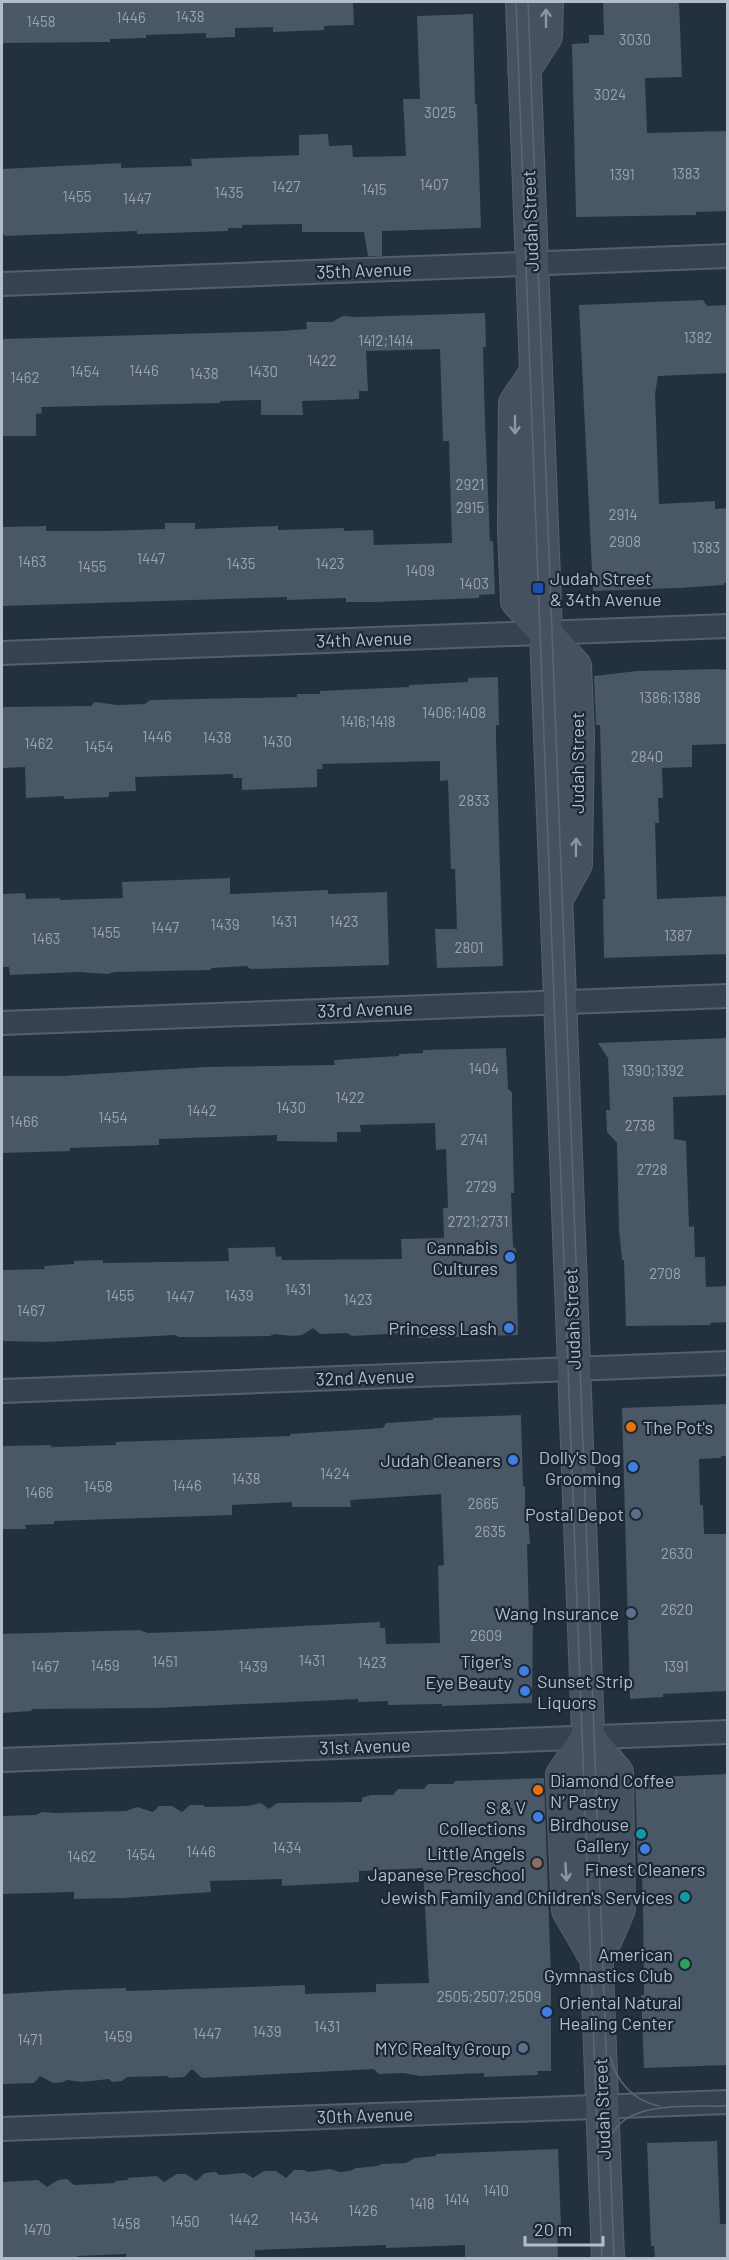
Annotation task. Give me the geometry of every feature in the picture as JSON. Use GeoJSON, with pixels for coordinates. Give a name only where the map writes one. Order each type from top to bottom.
{"type":"FeatureCollection","features":[{"type":"Feature","properties":{"kind":"street","name":"Judah Street"},"geometry":{"type":"LineString","coordinates":[[522,2],[608,2259]]}},
{"type":"Feature","properties":{"kind":"street"},"geometry":{"type":"LineString","coordinates":[[524,70],[546,36],[547,2]]}},
{"type":"Feature","properties":{"kind":"street","name":"35th Avenue"},"geometry":{"type":"LineString","coordinates":[[2,284],[728,256]]}},
{"type":"Feature","properties":{"kind":"street","name":"34th Avenue"},"geometry":{"type":"LineString","coordinates":[[2,653],[728,626]]}},
{"type":"Feature","properties":{"kind":"street","name":"33rd Avenue"},"geometry":{"type":"LineString","coordinates":[[2,1023],[728,996]]}},
{"type":"Feature","properties":{"kind":"street","name":"32nd Avenue"},"geometry":{"type":"LineString","coordinates":[[2,1391],[728,1363]]}},
{"type":"Feature","properties":{"kind":"street","name":"31st Avenue"},"geometry":{"type":"LineString","coordinates":[[2,1760],[728,1732]]}},
{"type":"Feature","properties":{"kind":"street","name":"30th Avenue"},"geometry":{"type":"LineString","coordinates":[[2,2129],[728,2102]]}},
{"type":"Feature","properties":{"kind":"building"},"geometry":{"type":"Polygon","coordinates":[[[2,2],[353,2],[354,25],[324,26],[324,30],[273,32],[273,27],[235,28],[235,37],[206,38],[206,33],[146,35],[146,38],[110,39],[110,42],[2,43],[2,2]]]}},
{"type":"Feature","properties":{"kind":"building"},"geometry":{"type":"Polygon","coordinates":[[[603,2],[679,2],[682,77],[645,78],[647,133],[728,131],[728,211],[696,212],[696,215],[576,217],[572,44],[589,43],[589,35],[604,35],[603,2]]]}},
{"type":"Feature","properties":{"kind":"building"},"geometry":{"type":"Polygon","coordinates":[[[473,14],[481,228],[382,231],[382,256],[368,256],[364,232],[302,232],[302,224],[242,225],[242,228],[228,228],[228,231],[137,234],[137,231],[4,236],[2,234],[2,169],[121,163],[121,168],[192,166],[191,159],[299,155],[299,135],[328,134],[329,146],[352,145],[353,157],[406,156],[403,99],[420,99],[417,16],[473,14]]]}},
{"type":"Feature","properties":{"kind":"building"},"geometry":{"type":"Polygon","coordinates":[[[703,300],[707,306],[728,305],[728,373],[658,376],[655,394],[659,504],[715,501],[715,509],[728,508],[728,583],[679,588],[593,591],[579,305],[703,300]]]}},
{"type":"Feature","properties":{"kind":"building"},"geometry":{"type":"Polygon","coordinates":[[[485,313],[486,347],[483,347],[485,423],[490,541],[493,541],[495,594],[479,595],[479,598],[375,602],[346,602],[346,598],[287,600],[287,597],[2,606],[2,527],[46,526],[46,531],[105,531],[165,529],[165,523],[195,523],[195,529],[278,526],[278,530],[344,528],[344,531],[373,530],[374,545],[452,543],[449,441],[443,441],[440,349],[366,351],[368,391],[359,391],[359,399],[302,401],[303,415],[261,415],[261,400],[41,407],[42,413],[36,414],[36,436],[2,436],[2,339],[282,331],[307,329],[306,322],[332,322],[343,316],[485,313]]]}},
{"type":"Feature","properties":{"kind":"building"},"geometry":{"type":"Polygon","coordinates":[[[728,670],[728,744],[692,745],[692,767],[662,768],[663,798],[658,798],[659,823],[655,823],[657,899],[728,896],[728,954],[604,958],[603,899],[605,899],[600,725],[596,725],[594,676],[637,671],[728,670]]]}},
{"type":"Feature","properties":{"kind":"building"},"geometry":{"type":"Polygon","coordinates":[[[498,677],[499,725],[496,725],[496,739],[503,966],[437,968],[435,929],[457,929],[455,869],[451,869],[448,780],[440,781],[440,761],[322,764],[323,769],[317,769],[317,787],[242,790],[242,778],[233,778],[233,774],[135,777],[136,791],[109,792],[109,797],[64,799],[64,796],[26,798],[25,767],[2,768],[2,707],[91,706],[95,702],[117,705],[145,704],[150,700],[297,697],[297,694],[320,694],[320,691],[409,687],[409,685],[468,682],[468,678],[498,677]]]}},
{"type":"Feature","properties":{"kind":"building"},"geometry":{"type":"Polygon","coordinates":[[[230,878],[230,894],[328,890],[328,894],[387,892],[389,965],[250,969],[247,966],[211,968],[211,970],[108,974],[78,972],[10,975],[9,967],[2,967],[2,894],[25,893],[26,899],[123,898],[122,882],[230,878]]]}},
{"type":"Feature","properties":{"kind":"building"},"geometry":{"type":"Polygon","coordinates":[[[728,1038],[728,1095],[673,1097],[674,1139],[686,1141],[689,1227],[694,1226],[695,1257],[705,1257],[706,1287],[728,1286],[728,1322],[710,1323],[710,1325],[626,1326],[624,1260],[622,1260],[619,1229],[617,1143],[607,1132],[606,1110],[610,1110],[608,1058],[598,1043],[728,1038]]]}},
{"type":"Feature","properties":{"kind":"building"},"geometry":{"type":"Polygon","coordinates":[[[506,1048],[508,1089],[512,1092],[514,1193],[511,1193],[513,1247],[516,1249],[518,1335],[417,1338],[417,1335],[403,1335],[403,1333],[352,1336],[347,1333],[320,1334],[313,1328],[302,1335],[293,1336],[274,1334],[270,1336],[179,1337],[175,1335],[47,1342],[2,1341],[2,1270],[45,1269],[44,1266],[74,1264],[74,1261],[103,1260],[103,1263],[229,1261],[228,1248],[275,1247],[276,1257],[281,1256],[282,1260],[402,1259],[401,1239],[444,1238],[443,1208],[448,1208],[446,1149],[436,1150],[435,1123],[360,1125],[361,1132],[337,1132],[337,1142],[277,1141],[277,1135],[159,1139],[159,1145],[2,1153],[2,1076],[62,1076],[206,1067],[335,1065],[334,1060],[399,1056],[399,1054],[423,1053],[423,1050],[506,1048]]]}},
{"type":"Feature","properties":{"kind":"building"},"geometry":{"type":"Polygon","coordinates":[[[728,1404],[728,1456],[699,1459],[700,1505],[703,1505],[704,1534],[728,1534],[728,1691],[663,1694],[663,1697],[630,1699],[622,1408],[728,1404]]]}},
{"type":"Feature","properties":{"kind":"building"},"geometry":{"type":"Polygon","coordinates":[[[521,1415],[525,1517],[528,1516],[530,1544],[527,1544],[529,1618],[533,1618],[532,1703],[388,1705],[388,1701],[358,1702],[358,1699],[156,1708],[32,1709],[31,1711],[2,1713],[2,1634],[139,1630],[148,1633],[380,1622],[380,1628],[385,1628],[386,1644],[440,1643],[438,1566],[444,1565],[441,1494],[350,1500],[351,1507],[292,1507],[292,1502],[232,1505],[232,1515],[54,1521],[54,1524],[25,1525],[26,1529],[2,1529],[2,1448],[4,1446],[116,1445],[116,1442],[290,1436],[290,1434],[383,1428],[386,1423],[433,1420],[433,1418],[521,1415]]]}},
{"type":"Feature","properties":{"kind":"building"},"geometry":{"type":"Polygon","coordinates":[[[728,1774],[728,2065],[644,2068],[641,1995],[644,1995],[643,1904],[642,1876],[638,1868],[635,1778],[728,1774]]]}},
{"type":"Feature","properties":{"kind":"building"},"geometry":{"type":"Polygon","coordinates":[[[544,1778],[551,1979],[551,2071],[537,2071],[538,2075],[484,2077],[484,2073],[420,2076],[403,2073],[379,2074],[374,2069],[202,2078],[192,2069],[184,2077],[127,2077],[122,2081],[112,2082],[109,2079],[82,2082],[67,2080],[53,2083],[40,2076],[34,2083],[2,2084],[2,1994],[126,1988],[126,1991],[305,1985],[305,1994],[376,1992],[376,1984],[429,1983],[423,1868],[359,1871],[359,1882],[282,1886],[282,1879],[210,1881],[211,1892],[122,1898],[74,1899],[74,1892],[2,1894],[2,1816],[36,1815],[42,1812],[126,1811],[137,1807],[153,1812],[159,1806],[172,1806],[182,1812],[190,1805],[248,1806],[261,1803],[269,1809],[277,1803],[362,1802],[362,1798],[371,1795],[393,1795],[398,1789],[424,1789],[428,1784],[544,1778]]]}},
{"type":"Feature","properties":{"kind":"building"},"geometry":{"type":"Polygon","coordinates":[[[717,2141],[720,2224],[728,2224],[728,2259],[655,2259],[654,2246],[651,2246],[647,2143],[717,2141]]]}},
{"type":"Feature","properties":{"kind":"building"},"geometry":{"type":"Polygon","coordinates":[[[558,2149],[561,2226],[557,2226],[558,2259],[465,2259],[465,2245],[386,2248],[386,2245],[255,2250],[255,2259],[126,2259],[126,2254],[77,2256],[77,2259],[2,2259],[2,2182],[38,2180],[47,2187],[58,2180],[67,2179],[74,2185],[115,2183],[115,2181],[128,2180],[128,2178],[157,2176],[164,2182],[177,2174],[186,2174],[196,2181],[205,2173],[216,2172],[219,2175],[245,2173],[253,2178],[264,2171],[276,2171],[286,2178],[294,2170],[350,2171],[382,2164],[406,2163],[415,2158],[436,2156],[436,2154],[558,2149]]]}},
{"type":"Feature","properties":{"kind":"tram line"},"geometry":{"type":"LineString","coordinates":[[516,2],[602,2258]]}},
{"type":"Feature","properties":{"kind":"tram line"},"geometry":{"type":"LineString","coordinates":[[528,2],[614,2258]]}},
{"type":"Feature","properties":{"kind":"tram line"},"geometry":{"type":"LineString","coordinates":[[610,2056],[617,2074],[627,2088],[641,2100],[659,2106]]}},
{"type":"Feature","properties":{"kind":"tram line"},"geometry":{"type":"LineString","coordinates":[[608,2140],[622,2122],[644,2111],[672,2107],[728,2106]]}},
{"type":"Feature","properties":{"kind":"place","name":"Judah Street & 34th Avenue"},"geometry":{"type":"Point","coordinates":[538,588]}},
{"type":"Feature","properties":{"kind":"place","name":"Cannabis Cultures"},"geometry":{"type":"Point","coordinates":[510,1257]}},
{"type":"Feature","properties":{"kind":"place","name":"Princess Lash"},"geometry":{"type":"Point","coordinates":[509,1328]}},
{"type":"Feature","properties":{"kind":"place","name":"The Pot's"},"geometry":{"type":"Point","coordinates":[631,1427]}},
{"type":"Feature","properties":{"kind":"place","name":"Judah Cleaners"},"geometry":{"type":"Point","coordinates":[513,1460]}},
{"type":"Feature","properties":{"kind":"place","name":"Dolly's Dog Grooming"},"geometry":{"type":"Point","coordinates":[633,1467]}},
{"type":"Feature","properties":{"kind":"place","name":"Postal Depot"},"geometry":{"type":"Point","coordinates":[636,1514]}},
{"type":"Feature","properties":{"kind":"place","name":"Wang Insurance"},"geometry":{"type":"Point","coordinates":[631,1613]}},
{"type":"Feature","properties":{"kind":"place","name":"Tiger's Eye Beauty"},"geometry":{"type":"Point","coordinates":[524,1671]}},
{"type":"Feature","properties":{"kind":"place","name":"Sunset Strip Liquors"},"geometry":{"type":"Point","coordinates":[525,1691]}},
{"type":"Feature","properties":{"kind":"place","name":"Diamond Coffee N’ Pastry"},"geometry":{"type":"Point","coordinates":[538,1790]}},
{"type":"Feature","properties":{"kind":"place","name":"S & V Collections"},"geometry":{"type":"Point","coordinates":[538,1817]}},
{"type":"Feature","properties":{"kind":"place","name":"Birdhouse Gallery"},"geometry":{"type":"Point","coordinates":[641,1834]}},
{"type":"Feature","properties":{"kind":"place","name":"Finest Cleaners"},"geometry":{"type":"Point","coordinates":[645,1849]}},
{"type":"Feature","properties":{"kind":"place","name":"Little Angels Japanese Preschool"},"geometry":{"type":"Point","coordinates":[537,1863]}},
{"type":"Feature","properties":{"kind":"place","name":"Jewish Family and Children's Services"},"geometry":{"type":"Point","coordinates":[685,1897]}},
{"type":"Feature","properties":{"kind":"place","name":"American Gymnastics Club"},"geometry":{"type":"Point","coordinates":[685,1964]}},
{"type":"Feature","properties":{"kind":"place","name":"Oriental Natural Healing Center"},"geometry":{"type":"Point","coordinates":[547,2012]}},
{"type":"Feature","properties":{"kind":"place","name":"MYC Realty Group"},"geometry":{"type":"Point","coordinates":[523,2048]}}]}
